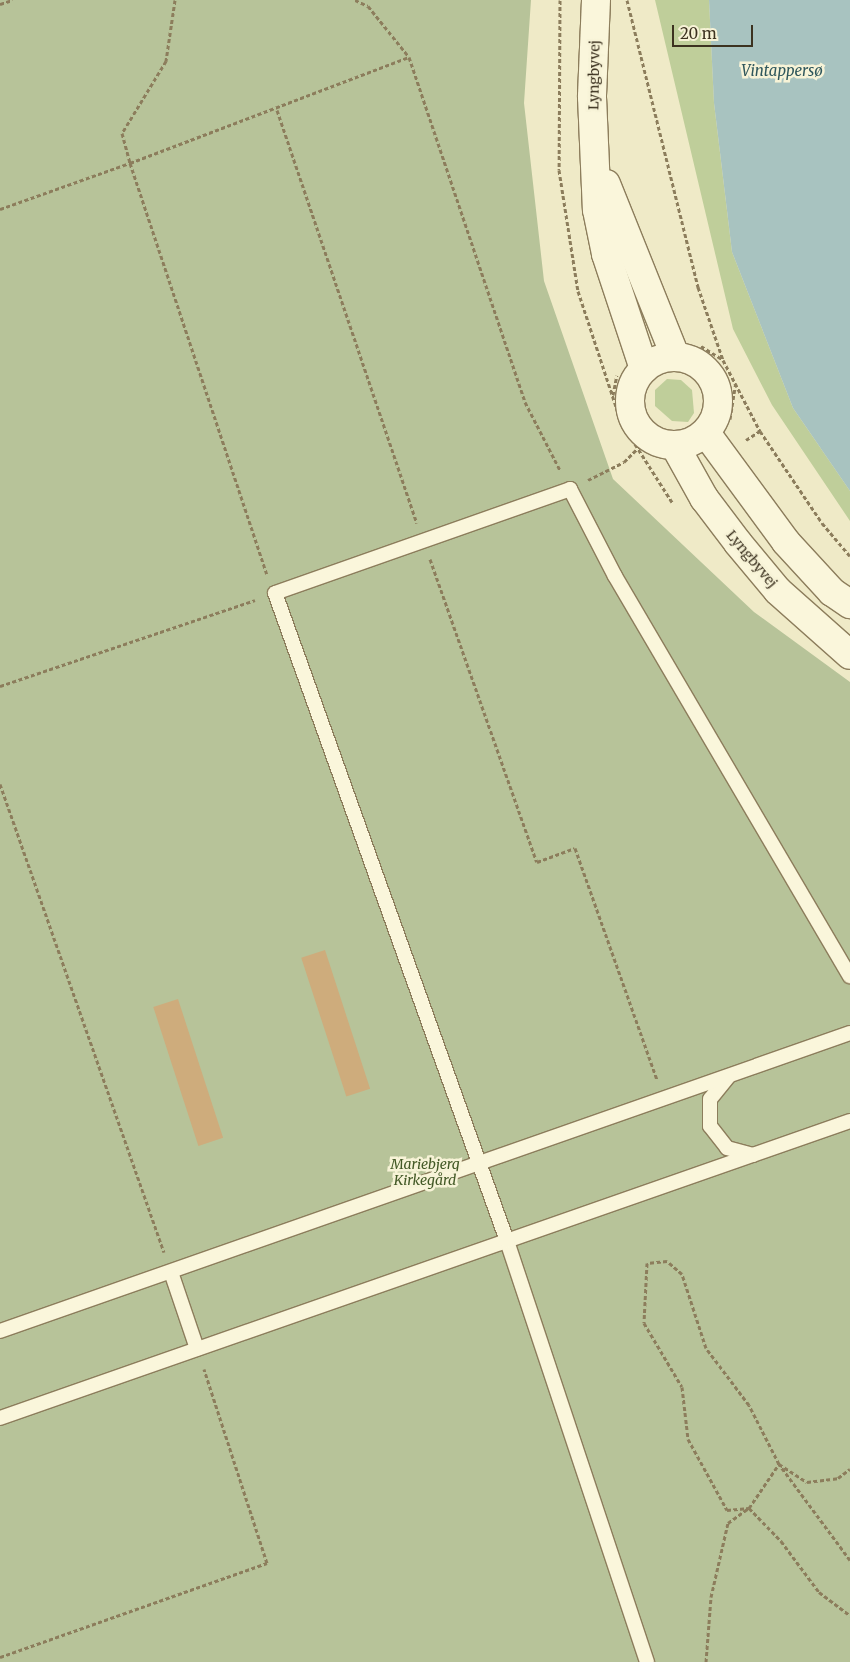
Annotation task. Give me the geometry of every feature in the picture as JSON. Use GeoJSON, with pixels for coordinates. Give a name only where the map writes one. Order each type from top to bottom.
{"type":"FeatureCollection","features":[{"type":"Feature","properties":{"kind":"street","name":"Lyngbyvej"},"geometry":{"type":"LineString","coordinates":[[596,0],[594,150],[597,210],[606,254],[644,369]]}},
{"type":"Feature","properties":{"kind":"street","name":"Lyngbyvej"},"geometry":{"type":"LineString","coordinates":[[594,150],[627,245],[675,356]]}},
{"type":"Feature","properties":{"kind":"street"},"geometry":{"type":"LineString","coordinates":[[675,356],[703,367],[716,385],[719,407],[706,433],[675,446],[650,438],[633,418],[631,392],[644,369],[675,356]]}},
{"type":"Feature","properties":{"kind":"street"},"geometry":{"type":"LineString","coordinates":[[706,433],[786,542],[832,592],[850,604]]}},
{"type":"Feature","properties":{"kind":"street","name":"Lyngbyvej"},"geometry":{"type":"LineString","coordinates":[[675,446],[704,498],[778,591],[850,655]]}},
{"type":"Feature","properties":{"kind":"lane"},"geometry":{"type":"LineString","coordinates":[[647,1662],[507,1241],[275,593],[570,489],[615,576],[850,976]]}},
{"type":"Feature","properties":{"kind":"lane"},"geometry":{"type":"LineString","coordinates":[[0,1331],[850,1033]]}},
{"type":"Feature","properties":{"kind":"lane"},"geometry":{"type":"LineString","coordinates":[[740,1072],[714,1093],[708,1112],[710,1126],[727,1148],[754,1155],[767,1150]]}},
{"type":"Feature","properties":{"kind":"lane"},"geometry":{"type":"LineString","coordinates":[[0,1418],[850,1121]]}},
{"type":"Feature","properties":{"kind":"lane"},"geometry":{"type":"LineString","coordinates":[[171,1272],[197,1349]]}},
{"type":"Feature","properties":{"kind":"path"},"geometry":{"type":"LineString","coordinates":[[0,4],[12,0]]}},
{"type":"Feature","properties":{"kind":"path"},"geometry":{"type":"LineString","coordinates":[[0,686],[275,593],[130,163],[122,133],[166,61],[175,0]]}},
{"type":"Feature","properties":{"kind":"path"},"geometry":{"type":"LineString","coordinates":[[355,0],[368,6],[408,57],[525,402],[570,489],[624,462],[639,447],[621,422],[613,396]]}},
{"type":"Feature","properties":{"kind":"path"},"geometry":{"type":"LineString","coordinates":[[626,0],[698,287],[723,360],[760,431],[822,524],[850,556]]}},
{"type":"Feature","properties":{"kind":"path"},"geometry":{"type":"LineString","coordinates":[[0,209],[276,110],[408,57]]}},
{"type":"Feature","properties":{"kind":"path"},"geometry":{"type":"LineString","coordinates":[[276,110],[423,541],[537,862],[575,848],[664,1098]]}},
{"type":"Feature","properties":{"kind":"path"},"geometry":{"type":"LineString","coordinates":[[0,784],[171,1272]]}},
{"type":"Feature","properties":{"kind":"path"},"geometry":{"type":"LineString","coordinates":[[749,1508],[727,1510],[688,1439],[682,1388],[644,1323],[647,1263],[668,1260],[682,1274],[706,1348],[749,1405],[779,1464],[850,1560]]}},
{"type":"Feature","properties":{"kind":"path"},"geometry":{"type":"LineString","coordinates":[[0,1657],[267,1563],[197,1349]]}},
{"type":"Feature","properties":{"kind":"path"},"geometry":{"type":"LineString","coordinates":[[779,1464],[807,1482],[838,1478],[850,1469]]}},
{"type":"Feature","properties":{"kind":"path"},"geometry":{"type":"LineString","coordinates":[[706,1662],[719,1549],[728,1523],[749,1508],[779,1464]]}},
{"type":"Feature","properties":{"kind":"path"},"geometry":{"type":"LineString","coordinates":[[749,1508],[781,1541],[819,1592],[850,1615]]}},
{"type":"Feature","properties":{"kind":"green space","name":"Mariebjerg Kirkegård"},"geometry":{"type":"Polygon","coordinates":[[[0,0],[531,0],[524,103],[544,281],[613,479],[754,612],[850,682],[850,1662],[0,1662],[0,0]]]}},
{"type":"Feature","properties":{"kind":"green space"},"geometry":{"type":"Polygon","coordinates":[[[655,0],[709,0],[714,103],[732,252],[793,408],[850,491],[850,521],[772,405],[733,329],[655,0]]]}},
{"type":"Feature","properties":{"kind":"green space"},"geometry":{"type":"Polygon","coordinates":[[[667,379],[681,380],[692,390],[694,413],[688,422],[672,421],[655,406],[655,390],[667,379]]]}},
{"type":"Feature","properties":{"kind":"water","name":"Vintappersø"},"geometry":{"type":"Polygon","coordinates":[[[709,0],[850,0],[850,491],[793,408],[732,252],[714,103],[709,0]]]}},
{"type":"Feature","properties":{"kind":"building"},"geometry":{"type":"Polygon","coordinates":[[[325,950],[370,1089],[346,1097],[301,958],[325,950]]]}},
{"type":"Feature","properties":{"kind":"building"},"geometry":{"type":"Polygon","coordinates":[[[178,999],[223,1138],[198,1146],[153,1007],[178,999]]]}}]}
